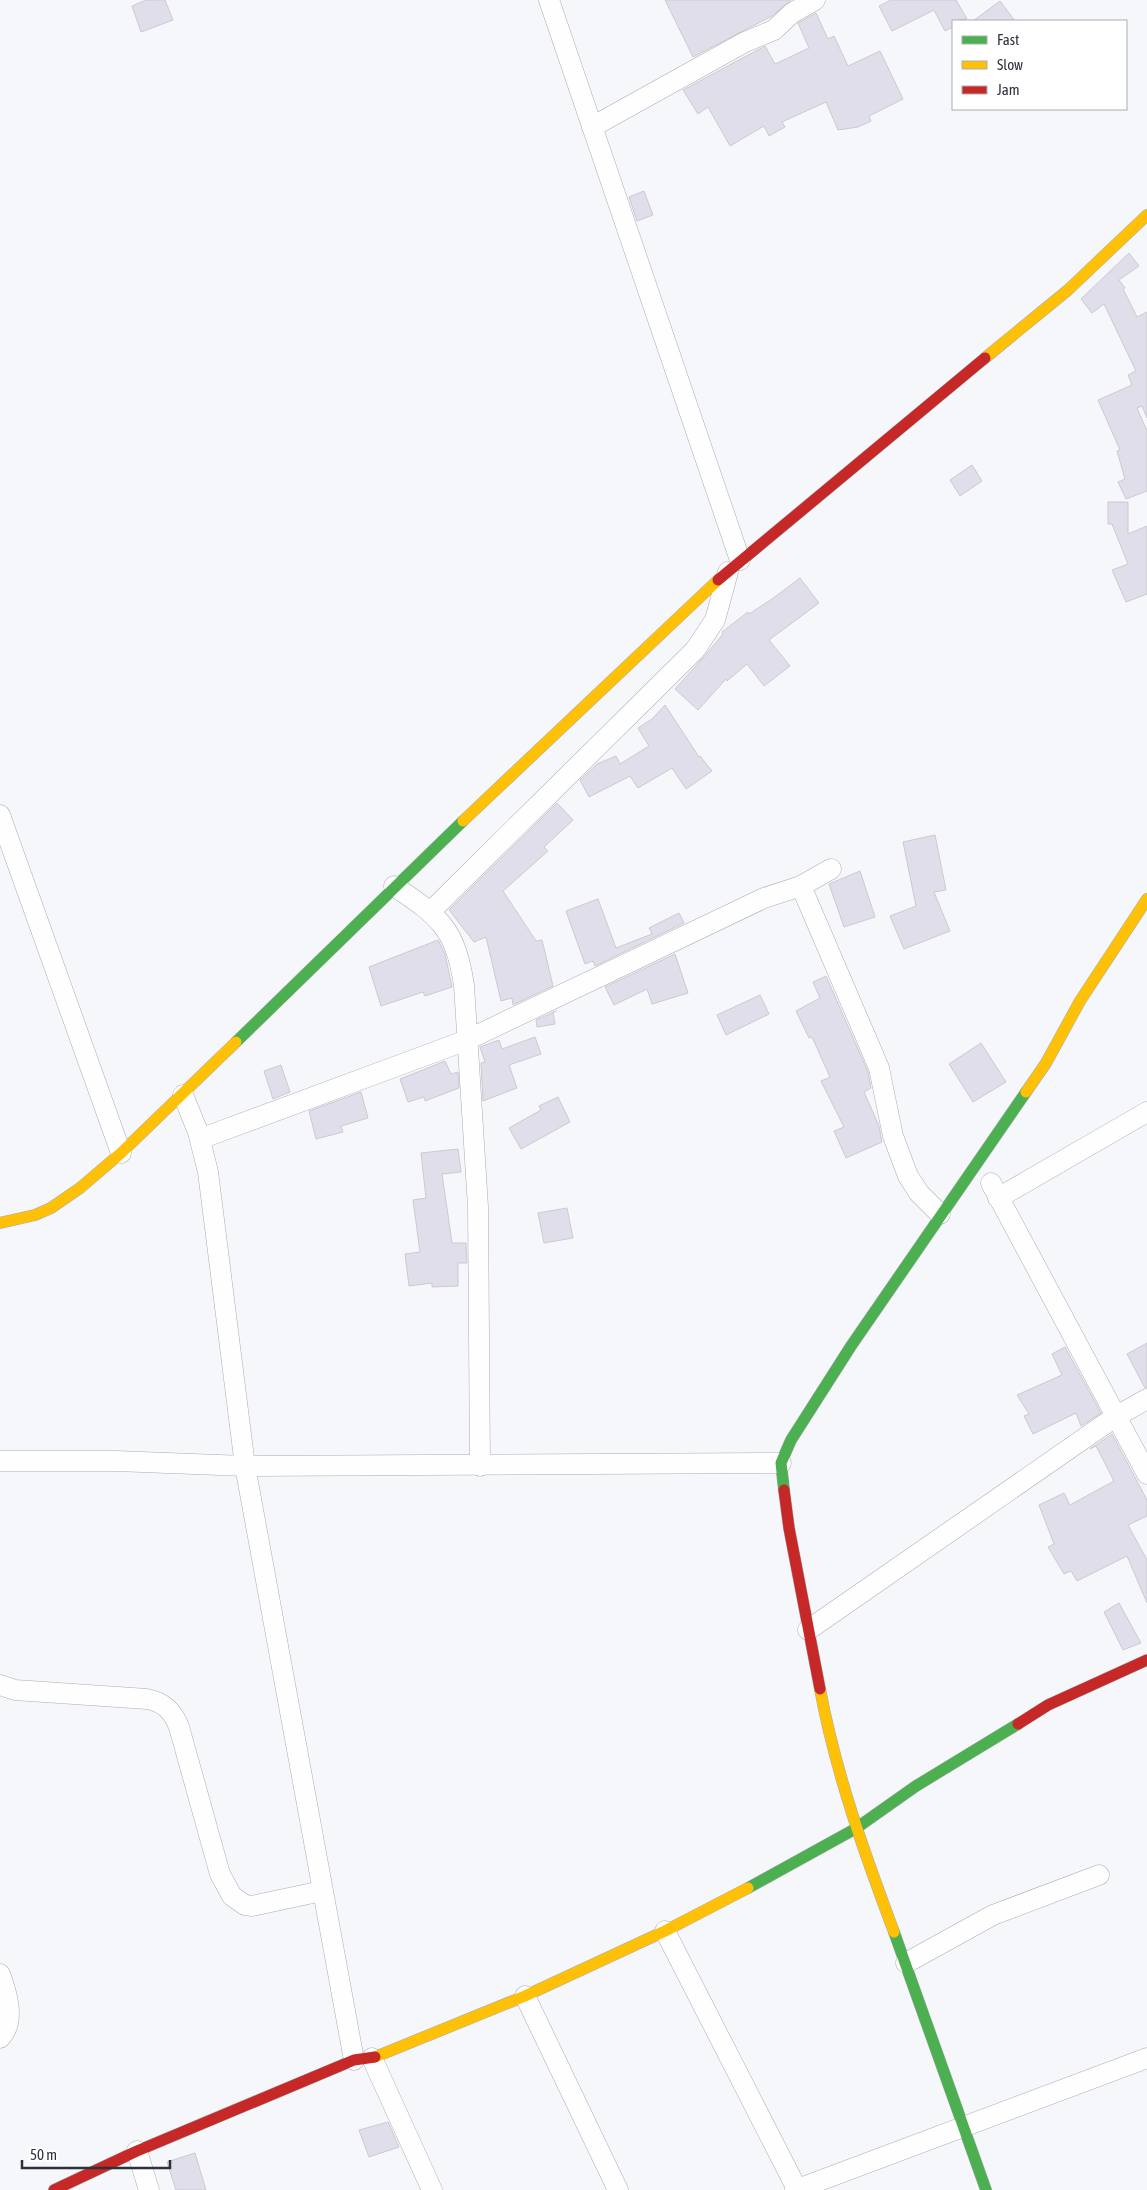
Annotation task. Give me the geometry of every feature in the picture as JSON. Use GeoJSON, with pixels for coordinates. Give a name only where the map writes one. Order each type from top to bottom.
{"type":"FeatureCollection","features":[{"type":"Feature","properties":{"kind":"street"},"geometry":{"type":"LineString","coordinates":[[423,905],[694,650],[715,620],[734,566],[592,127],[548,0]]}},
{"type":"Feature","properties":{"kind":"street"},"geometry":{"type":"LineString","coordinates":[[592,127],[745,42],[774,30],[790,7],[815,0]]}},
{"type":"Feature","properties":{"kind":"street"},"geometry":{"type":"LineString","coordinates":[[0,1223],[39,1214],[58,1204],[121,1153],[183,1095],[522,762],[734,566],[1068,290],[1147,215]]}},
{"type":"Feature","properties":{"kind":"street"},"geometry":{"type":"LineString","coordinates":[[0,815],[121,1153]]}},
{"type":"Feature","properties":{"kind":"street"},"geometry":{"type":"LineString","coordinates":[[196,1129],[466,1040],[764,898],[801,886],[831,869]]}},
{"type":"Feature","properties":{"kind":"street"},"geometry":{"type":"LineString","coordinates":[[394,886],[423,905],[450,934],[461,966],[480,1254],[480,1466]]}},
{"type":"Feature","properties":{"kind":"street"},"geometry":{"type":"LineString","coordinates":[[801,886],[879,1068],[893,1136],[908,1176],[919,1193],[940,1214]]}},
{"type":"Feature","properties":{"kind":"street"},"geometry":{"type":"LineString","coordinates":[[986,2190],[906,1963],[855,1829],[826,1723],[789,1528],[781,1463],[792,1440],[846,1354],[940,1214],[1046,1064],[1080,1001],[1147,898]]}},
{"type":"Feature","properties":{"kind":"street"},"geometry":{"type":"LineString","coordinates":[[183,1095],[196,1129],[208,1172],[245,1466],[322,1891],[363,2059],[432,2190]]}},
{"type":"Feature","properties":{"kind":"street"},"geometry":{"type":"LineString","coordinates":[[1147,1112],[1082,1152],[995,1190],[1147,1474]]}},
{"type":"Feature","properties":{"kind":"street"},"geometry":{"type":"LineString","coordinates":[[808,1630],[1115,1417],[1147,1399]]}},
{"type":"Feature","properties":{"kind":"street"},"geometry":{"type":"LineString","coordinates":[[1,1456],[245,1466],[781,1463]]}},
{"type":"Feature","properties":{"kind":"street"},"geometry":{"type":"LineString","coordinates":[[54,2190],[137,2151],[363,2059],[525,1996],[664,1932],[749,1888],[855,1829],[931,1777],[1048,1705],[1147,1660]]}},
{"type":"Feature","properties":{"kind":"street"},"geometry":{"type":"LineString","coordinates":[[0,1685],[16,1690],[147,1699],[162,1704],[172,1712],[179,1727],[213,1857],[225,1887],[232,1896],[245,1905],[252,1906],[322,1891]]}},
{"type":"Feature","properties":{"kind":"street"},"geometry":{"type":"LineString","coordinates":[[906,1963],[993,1915],[1099,1875]]}},
{"type":"Feature","properties":{"kind":"street"},"geometry":{"type":"LineString","coordinates":[[664,1932],[796,2190],[1147,2058]]}},
{"type":"Feature","properties":{"kind":"street"},"geometry":{"type":"LineString","coordinates":[[0,1974],[8,2006],[8,2020],[4,2034],[0,2038]]}},
{"type":"Feature","properties":{"kind":"street"},"geometry":{"type":"LineString","coordinates":[[525,1996],[618,2190]]}},
{"type":"Feature","properties":{"kind":"street"},"geometry":{"type":"LineString","coordinates":[[137,2151],[149,2190]]}},
{"type":"Feature","properties":{"kind":"building"},"geometry":{"type":"Polygon","coordinates":[[[146,0],[165,0],[173,20],[141,32],[132,6],[146,0]]]}},
{"type":"Feature","properties":{"kind":"building"},"geometry":{"type":"Polygon","coordinates":[[[665,0],[791,0],[772,16],[693,57],[665,0]]]}},
{"type":"Feature","properties":{"kind":"building"},"geometry":{"type":"Polygon","coordinates":[[[891,0],[956,0],[967,19],[952,20],[952,28],[945,31],[934,10],[892,31],[879,6],[891,0]]]}},
{"type":"Feature","properties":{"kind":"building"},"geometry":{"type":"Polygon","coordinates":[[[1000,1],[1014,20],[974,20],[1000,1]]]}},
{"type":"Feature","properties":{"kind":"building"},"geometry":{"type":"Polygon","coordinates":[[[816,13],[828,39],[834,36],[848,66],[880,51],[903,99],[869,116],[871,121],[858,127],[838,130],[826,102],[782,122],[785,127],[769,136],[764,126],[730,146],[708,107],[698,114],[683,90],[765,46],[775,64],[809,48],[798,23],[816,13]]]}},
{"type":"Feature","properties":{"kind":"building"},"geometry":{"type":"Polygon","coordinates":[[[644,191],[653,215],[637,221],[629,197],[644,191]]]}},
{"type":"Feature","properties":{"kind":"building"},"geometry":{"type":"Polygon","coordinates":[[[1129,253],[1139,266],[1119,280],[1125,288],[1123,289],[1137,317],[1147,312],[1147,418],[1142,406],[1137,408],[1147,431],[1147,491],[1126,499],[1118,482],[1125,479],[1117,451],[1120,450],[1098,400],[1132,385],[1128,375],[1136,371],[1104,304],[1092,313],[1081,299],[1129,253]]]}},
{"type":"Feature","properties":{"kind":"building"},"geometry":{"type":"Polygon","coordinates":[[[972,465],[982,481],[960,496],[950,480],[972,465]]]}},
{"type":"Feature","properties":{"kind":"building"},"geometry":{"type":"Polygon","coordinates":[[[1108,502],[1128,502],[1128,534],[1147,526],[1147,594],[1126,602],[1112,570],[1128,564],[1112,524],[1108,524],[1108,502]]]}},
{"type":"Feature","properties":{"kind":"building"},"geometry":{"type":"Polygon","coordinates":[[[800,578],[819,603],[769,640],[790,666],[764,686],[747,664],[727,681],[726,679],[698,710],[675,689],[723,634],[722,632],[748,612],[749,614],[772,599],[800,578]]]}},
{"type":"Feature","properties":{"kind":"building"},"geometry":{"type":"Polygon","coordinates":[[[665,705],[699,757],[712,771],[686,789],[672,768],[638,788],[630,776],[589,797],[580,780],[597,764],[616,756],[620,764],[649,746],[638,728],[652,719],[665,705]]]}},
{"type":"Feature","properties":{"kind":"building"},"geometry":{"type":"Polygon","coordinates":[[[557,803],[573,820],[544,847],[548,851],[503,891],[536,941],[542,940],[553,986],[513,1005],[512,998],[501,1001],[486,937],[474,942],[449,910],[557,803]]]}},
{"type":"Feature","properties":{"kind":"building"},"geometry":{"type":"Polygon","coordinates":[[[935,835],[946,890],[934,892],[950,931],[904,949],[890,916],[916,906],[903,842],[935,835]]]}},
{"type":"Feature","properties":{"kind":"building"},"geometry":{"type":"Polygon","coordinates":[[[860,871],[875,917],[844,927],[829,884],[860,871]]]}},
{"type":"Feature","properties":{"kind":"building"},"geometry":{"type":"Polygon","coordinates":[[[598,899],[616,948],[652,934],[649,928],[679,913],[684,923],[595,966],[593,961],[585,964],[566,911],[598,899]]]}},
{"type":"Feature","properties":{"kind":"building"},"geometry":{"type":"Polygon","coordinates":[[[438,940],[445,954],[452,987],[425,996],[423,992],[381,1006],[369,967],[438,940]]]}},
{"type":"Feature","properties":{"kind":"building"},"geometry":{"type":"Polygon","coordinates":[[[675,954],[688,993],[652,1004],[647,989],[614,1005],[605,987],[675,954]]]}},
{"type":"Feature","properties":{"kind":"building"},"geometry":{"type":"Polygon","coordinates":[[[826,976],[868,1072],[871,1088],[864,1092],[879,1126],[882,1142],[846,1158],[834,1131],[844,1127],[821,1081],[830,1077],[812,1037],[809,1038],[796,1011],[820,998],[813,982],[826,976]]]}},
{"type":"Feature","properties":{"kind":"building"},"geometry":{"type":"Polygon","coordinates":[[[760,995],[769,1014],[726,1035],[717,1015],[760,995]]]}},
{"type":"Feature","properties":{"kind":"building"},"geometry":{"type":"Polygon","coordinates":[[[553,1012],[555,1024],[537,1027],[536,1020],[553,1012]]]}},
{"type":"Feature","properties":{"kind":"building"},"geometry":{"type":"Polygon","coordinates":[[[535,1037],[541,1054],[509,1065],[517,1088],[483,1101],[481,1063],[485,1062],[480,1047],[499,1040],[502,1049],[535,1037]]]}},
{"type":"Feature","properties":{"kind":"building"},"geometry":{"type":"Polygon","coordinates":[[[981,1043],[1006,1082],[973,1102],[949,1064],[981,1043]]]}},
{"type":"Feature","properties":{"kind":"building"},"geometry":{"type":"Polygon","coordinates":[[[445,1061],[451,1074],[458,1072],[459,1088],[425,1101],[424,1097],[408,1102],[400,1079],[445,1061]]]}},
{"type":"Feature","properties":{"kind":"building"},"geometry":{"type":"Polygon","coordinates":[[[281,1065],[290,1092],[273,1099],[264,1071],[281,1065]]]}},
{"type":"Feature","properties":{"kind":"building"},"geometry":{"type":"Polygon","coordinates":[[[361,1092],[368,1118],[341,1126],[343,1132],[316,1139],[309,1111],[361,1092]]]}},
{"type":"Feature","properties":{"kind":"building"},"geometry":{"type":"Polygon","coordinates":[[[558,1097],[570,1122],[521,1149],[509,1128],[541,1110],[539,1106],[558,1097]]]}},
{"type":"Feature","properties":{"kind":"building"},"geometry":{"type":"Polygon","coordinates":[[[458,1149],[461,1172],[442,1174],[452,1243],[466,1243],[467,1263],[458,1263],[458,1286],[432,1287],[432,1283],[409,1286],[405,1254],[420,1252],[413,1200],[426,1198],[421,1153],[458,1149]]]}},
{"type":"Feature","properties":{"kind":"building"},"geometry":{"type":"Polygon","coordinates":[[[567,1208],[573,1238],[544,1243],[538,1213],[567,1208]]]}},
{"type":"Feature","properties":{"kind":"building"},"geometry":{"type":"Polygon","coordinates":[[[1147,1343],[1147,1387],[1145,1388],[1127,1354],[1147,1343]]]}},
{"type":"Feature","properties":{"kind":"building"},"geometry":{"type":"Polygon","coordinates":[[[1065,1347],[1101,1413],[1081,1426],[1076,1413],[1033,1434],[1024,1416],[1029,1414],[1017,1395],[1062,1375],[1052,1354],[1065,1347]]]}},
{"type":"Feature","properties":{"kind":"building"},"geometry":{"type":"Polygon","coordinates":[[[1112,1434],[1147,1500],[1147,1516],[1128,1525],[1147,1560],[1147,1603],[1127,1556],[1077,1581],[1071,1571],[1064,1574],[1048,1547],[1054,1544],[1039,1505],[1064,1493],[1070,1505],[1114,1481],[1096,1446],[1090,1449],[1112,1434]]]}},
{"type":"Feature","properties":{"kind":"building"},"geometry":{"type":"Polygon","coordinates":[[[1119,1603],[1141,1643],[1123,1650],[1104,1612],[1119,1603]]]}},
{"type":"Feature","properties":{"kind":"building"},"geometry":{"type":"Polygon","coordinates":[[[388,2122],[399,2147],[369,2157],[359,2130],[388,2122]]]}},
{"type":"Feature","properties":{"kind":"building"},"geometry":{"type":"Polygon","coordinates":[[[195,2153],[206,2190],[176,2190],[167,2162],[195,2153]]]}},
{"type":"Feature","properties":{"kind":"traffic: fast"},"geometry":{"type":"LineString","coordinates":[[236,1042],[463,821]]}},
{"type":"Feature","properties":{"kind":"traffic: fast"},"geometry":{"type":"LineString","coordinates":[[784,1490],[781,1463],[791,1440],[851,1346],[1026,1092]]}},
{"type":"Feature","properties":{"kind":"traffic: fast"},"geometry":{"type":"LineString","coordinates":[[748,1888],[855,1829],[916,1786],[1018,1724]]}},
{"type":"Feature","properties":{"kind":"traffic: fast"},"geometry":{"type":"LineString","coordinates":[[894,1932],[986,2190]]}},
{"type":"Feature","properties":{"kind":"traffic: slow"},"geometry":{"type":"LineString","coordinates":[[985,358],[1068,290],[1147,215]]}},
{"type":"Feature","properties":{"kind":"traffic: slow"},"geometry":{"type":"LineString","coordinates":[[463,821],[718,580]]}},
{"type":"Feature","properties":{"kind":"traffic: slow"},"geometry":{"type":"LineString","coordinates":[[1026,1092],[1046,1063],[1080,1001],[1147,899]]}},
{"type":"Feature","properties":{"kind":"traffic: slow"},"geometry":{"type":"LineString","coordinates":[[0,1223],[35,1215],[51,1208],[80,1188],[121,1153],[236,1042]]}},
{"type":"Feature","properties":{"kind":"traffic: slow"},"geometry":{"type":"LineString","coordinates":[[820,1689],[834,1752],[843,1782],[894,1932]]}},
{"type":"Feature","properties":{"kind":"traffic: slow"},"geometry":{"type":"LineString","coordinates":[[375,2057],[525,1996],[665,1931],[748,1888]]}},
{"type":"Feature","properties":{"kind":"traffic: jam"},"geometry":{"type":"LineString","coordinates":[[718,580],[985,358]]}},
{"type":"Feature","properties":{"kind":"traffic: jam"},"geometry":{"type":"LineString","coordinates":[[784,1490],[789,1528],[820,1689]]}},
{"type":"Feature","properties":{"kind":"traffic: jam"},"geometry":{"type":"LineString","coordinates":[[1018,1724],[1048,1705],[1147,1660]]}},
{"type":"Feature","properties":{"kind":"traffic: jam"},"geometry":{"type":"LineString","coordinates":[[54,2190],[137,2151],[354,2060],[375,2057]]}}]}
